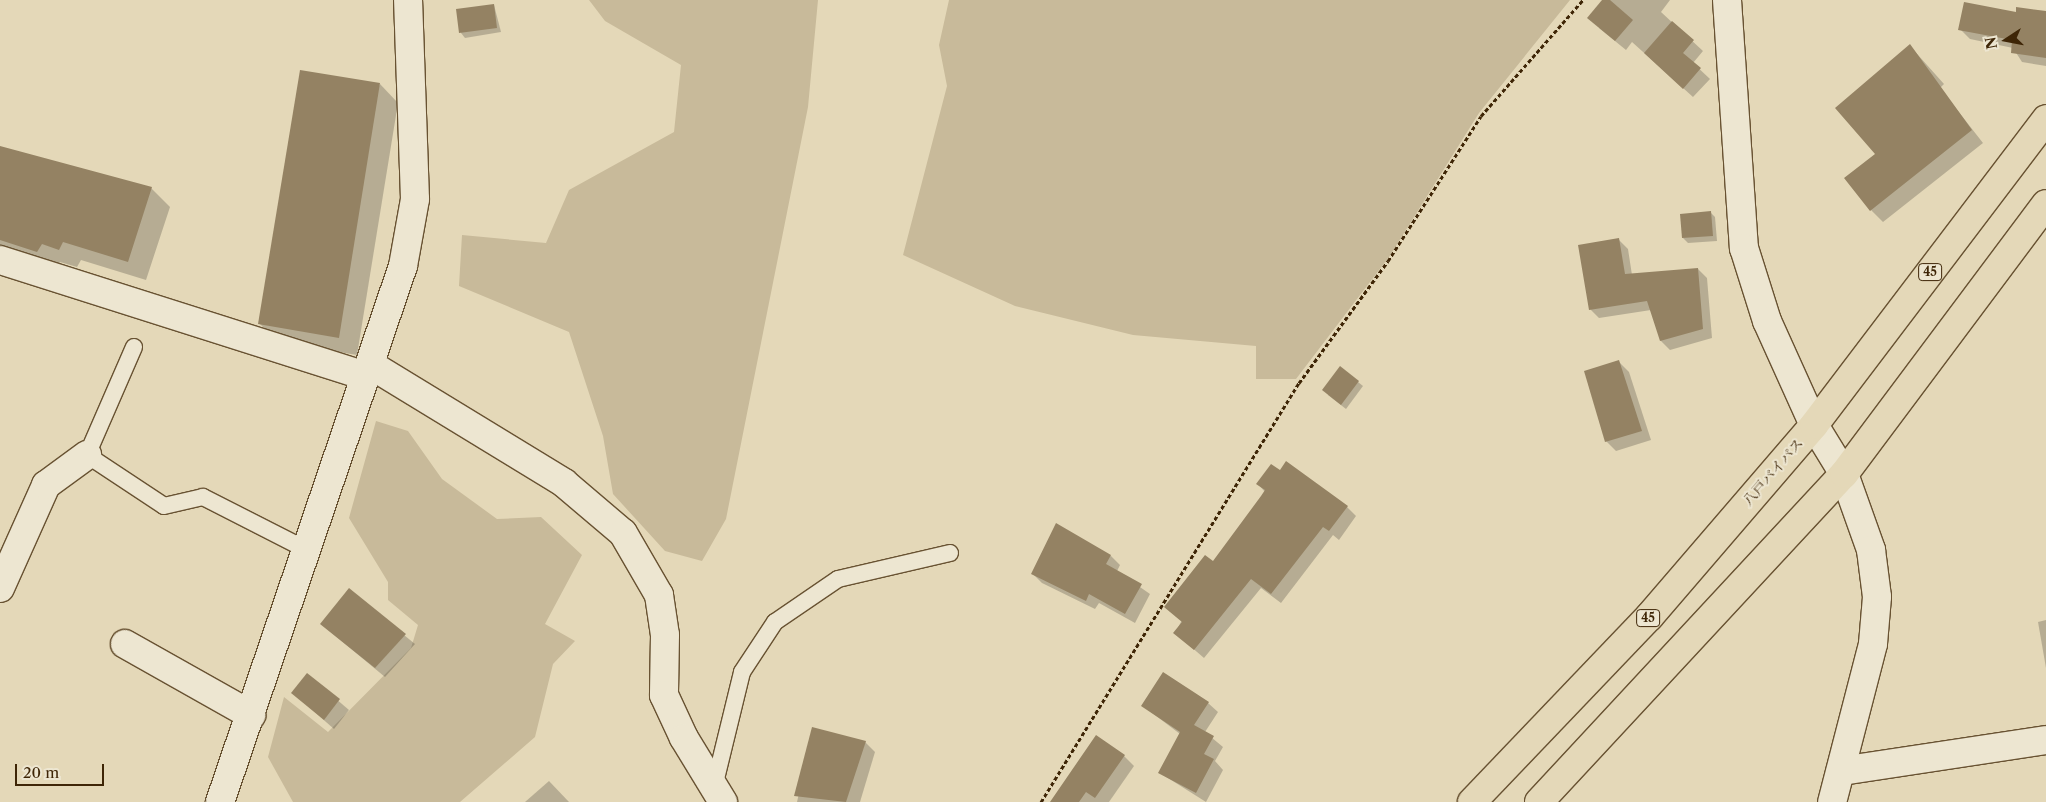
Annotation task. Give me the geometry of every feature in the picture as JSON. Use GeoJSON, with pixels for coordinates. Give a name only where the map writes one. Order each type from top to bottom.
{"type":"FeatureCollection","features":[{"type":"Feature","properties":{"kind":"highway","name":"八戸バイパス"},"geometry":{"type":"LineString","coordinates":[[1472,802],[1649,617],[1814,424],[2046,119]]}},
{"type":"Feature","properties":{"kind":"highway"},"geometry":{"type":"LineString","coordinates":[[1539,802],[1844,474],[2046,204]]}},
{"type":"Feature","properties":{"kind":"street"},"geometry":{"type":"LineString","coordinates":[[220,802],[308,550],[403,266],[415,199],[408,0]]}},
{"type":"Feature","properties":{"kind":"street"},"geometry":{"type":"LineString","coordinates":[[1727,0],[1744,248],[1767,320],[1814,424],[1844,474],[1871,550],[1878,597],[1873,644],[1832,802]]}},
{"type":"Feature","properties":{"kind":"street"},"geometry":{"type":"LineString","coordinates":[[0,260],[368,370],[564,483],[623,533],[659,595],[665,635],[664,695],[719,795]]}},
{"type":"Feature","properties":{"kind":"street"},"geometry":{"type":"LineString","coordinates":[[0,588],[46,485],[87,455]]}},
{"type":"Feature","properties":{"kind":"street"},"geometry":{"type":"LineString","coordinates":[[124,644],[251,715]]}},
{"type":"Feature","properties":{"kind":"street"},"geometry":{"type":"LineString","coordinates":[[1841,771],[2046,740]]}},
{"type":"Feature","properties":{"kind":"lane"},"geometry":{"type":"LineString","coordinates":[[134,347],[87,455],[164,506],[203,497],[308,550]]}},
{"type":"Feature","properties":{"kind":"lane"},"geometry":{"type":"LineString","coordinates":[[719,795],[742,672],[775,622],[838,579],[950,553]]}},
{"type":"Feature","properties":{"kind":"path"},"geometry":{"type":"LineString","coordinates":[[1041,802],[1299,383],[1388,261],[1481,116],[1583,0]]}},
{"type":"Feature","properties":{"kind":"shaded area"},"geometry":{"type":"Polygon","coordinates":[[[589,0],[818,0],[808,107],[726,519],[702,561],[665,551],[613,494],[603,436],[569,332],[459,286],[462,235],[546,243],[569,190],[674,132],[681,65],[605,21],[589,0]]]}},
{"type":"Feature","properties":{"kind":"shaded area"},"geometry":{"type":"Polygon","coordinates":[[[949,0],[1570,0],[1479,113],[1389,257],[1296,379],[1256,379],[1256,346],[1133,335],[1015,306],[903,255],[947,86],[939,45],[949,0]]]}},
{"type":"Feature","properties":{"kind":"shaded area"},"geometry":{"type":"Polygon","coordinates":[[[376,421],[408,431],[442,479],[497,519],[541,517],[582,555],[545,624],[575,641],[553,664],[535,737],[460,802],[293,802],[268,757],[284,697],[328,732],[411,648],[418,625],[388,600],[388,582],[349,518],[376,421]]]}},
{"type":"Feature","properties":{"kind":"building"},"geometry":{"type":"Polygon","coordinates":[[[1602,0],[1610,0],[1633,20],[1615,41],[1587,18],[1602,0]]]}},
{"type":"Feature","properties":{"kind":"building"},"geometry":{"type":"Polygon","coordinates":[[[1964,2],[2016,12],[2016,7],[2046,11],[2046,58],[2011,53],[2012,40],[1958,30],[1964,2]]]}},
{"type":"Feature","properties":{"kind":"building"},"geometry":{"type":"Polygon","coordinates":[[[494,4],[497,28],[459,33],[456,9],[494,4]]]}},
{"type":"Feature","properties":{"kind":"building"},"geometry":{"type":"Polygon","coordinates":[[[1672,21],[1694,40],[1683,53],[1701,68],[1683,89],[1644,53],[1672,21]]]}},
{"type":"Feature","properties":{"kind":"building"},"geometry":{"type":"Polygon","coordinates":[[[1910,44],[1972,130],[1870,211],[1844,178],[1875,154],[1835,108],[1910,44]]]}},
{"type":"Feature","properties":{"kind":"building"},"geometry":{"type":"Polygon","coordinates":[[[300,70],[380,83],[339,338],[258,324],[300,70]]]}},
{"type":"Feature","properties":{"kind":"building"},"geometry":{"type":"Polygon","coordinates":[[[0,146],[152,187],[128,262],[63,242],[59,250],[42,244],[37,252],[0,240],[0,146]]]}},
{"type":"Feature","properties":{"kind":"building"},"geometry":{"type":"Polygon","coordinates":[[[1711,211],[1713,236],[1682,238],[1680,214],[1711,211]]]}},
{"type":"Feature","properties":{"kind":"building"},"geometry":{"type":"Polygon","coordinates":[[[1619,238],[1625,274],[1698,268],[1703,329],[1660,341],[1647,301],[1589,310],[1578,245],[1619,238]]]}},
{"type":"Feature","properties":{"kind":"building"},"geometry":{"type":"Polygon","coordinates":[[[1619,360],[1642,431],[1605,442],[1584,371],[1619,360]]]}},
{"type":"Feature","properties":{"kind":"building"},"geometry":{"type":"Polygon","coordinates":[[[1340,366],[1359,381],[1341,405],[1322,390],[1340,366]]]}},
{"type":"Feature","properties":{"kind":"building"},"geometry":{"type":"Polygon","coordinates":[[[1286,461],[1348,506],[1329,531],[1323,527],[1271,594],[1251,579],[1194,650],[1173,633],[1182,622],[1164,607],[1205,555],[1213,561],[1265,490],[1256,484],[1271,464],[1280,470],[1286,461]]]}},
{"type":"Feature","properties":{"kind":"building"},"geometry":{"type":"Polygon","coordinates":[[[1056,523],[1111,555],[1106,564],[1142,584],[1125,614],[1089,594],[1086,601],[1031,574],[1056,523]]]}},
{"type":"Feature","properties":{"kind":"building"},"geometry":{"type":"Polygon","coordinates":[[[349,588],[406,634],[375,668],[320,624],[349,588]]]}},
{"type":"Feature","properties":{"kind":"building"},"geometry":{"type":"Polygon","coordinates":[[[1163,672],[1209,702],[1194,725],[1214,736],[1204,754],[1214,759],[1196,793],[1158,773],[1180,732],[1141,706],[1163,672]]]}},
{"type":"Feature","properties":{"kind":"building"},"geometry":{"type":"Polygon","coordinates":[[[307,673],[340,699],[324,720],[291,693],[307,673]]]}},
{"type":"Feature","properties":{"kind":"building"},"geometry":{"type":"Polygon","coordinates":[[[812,727],[866,741],[846,802],[794,796],[812,727]]]}},
{"type":"Feature","properties":{"kind":"building"},"geometry":{"type":"Polygon","coordinates":[[[1096,735],[1125,755],[1095,798],[1086,792],[1079,802],[1050,802],[1096,735]]]}}]}
